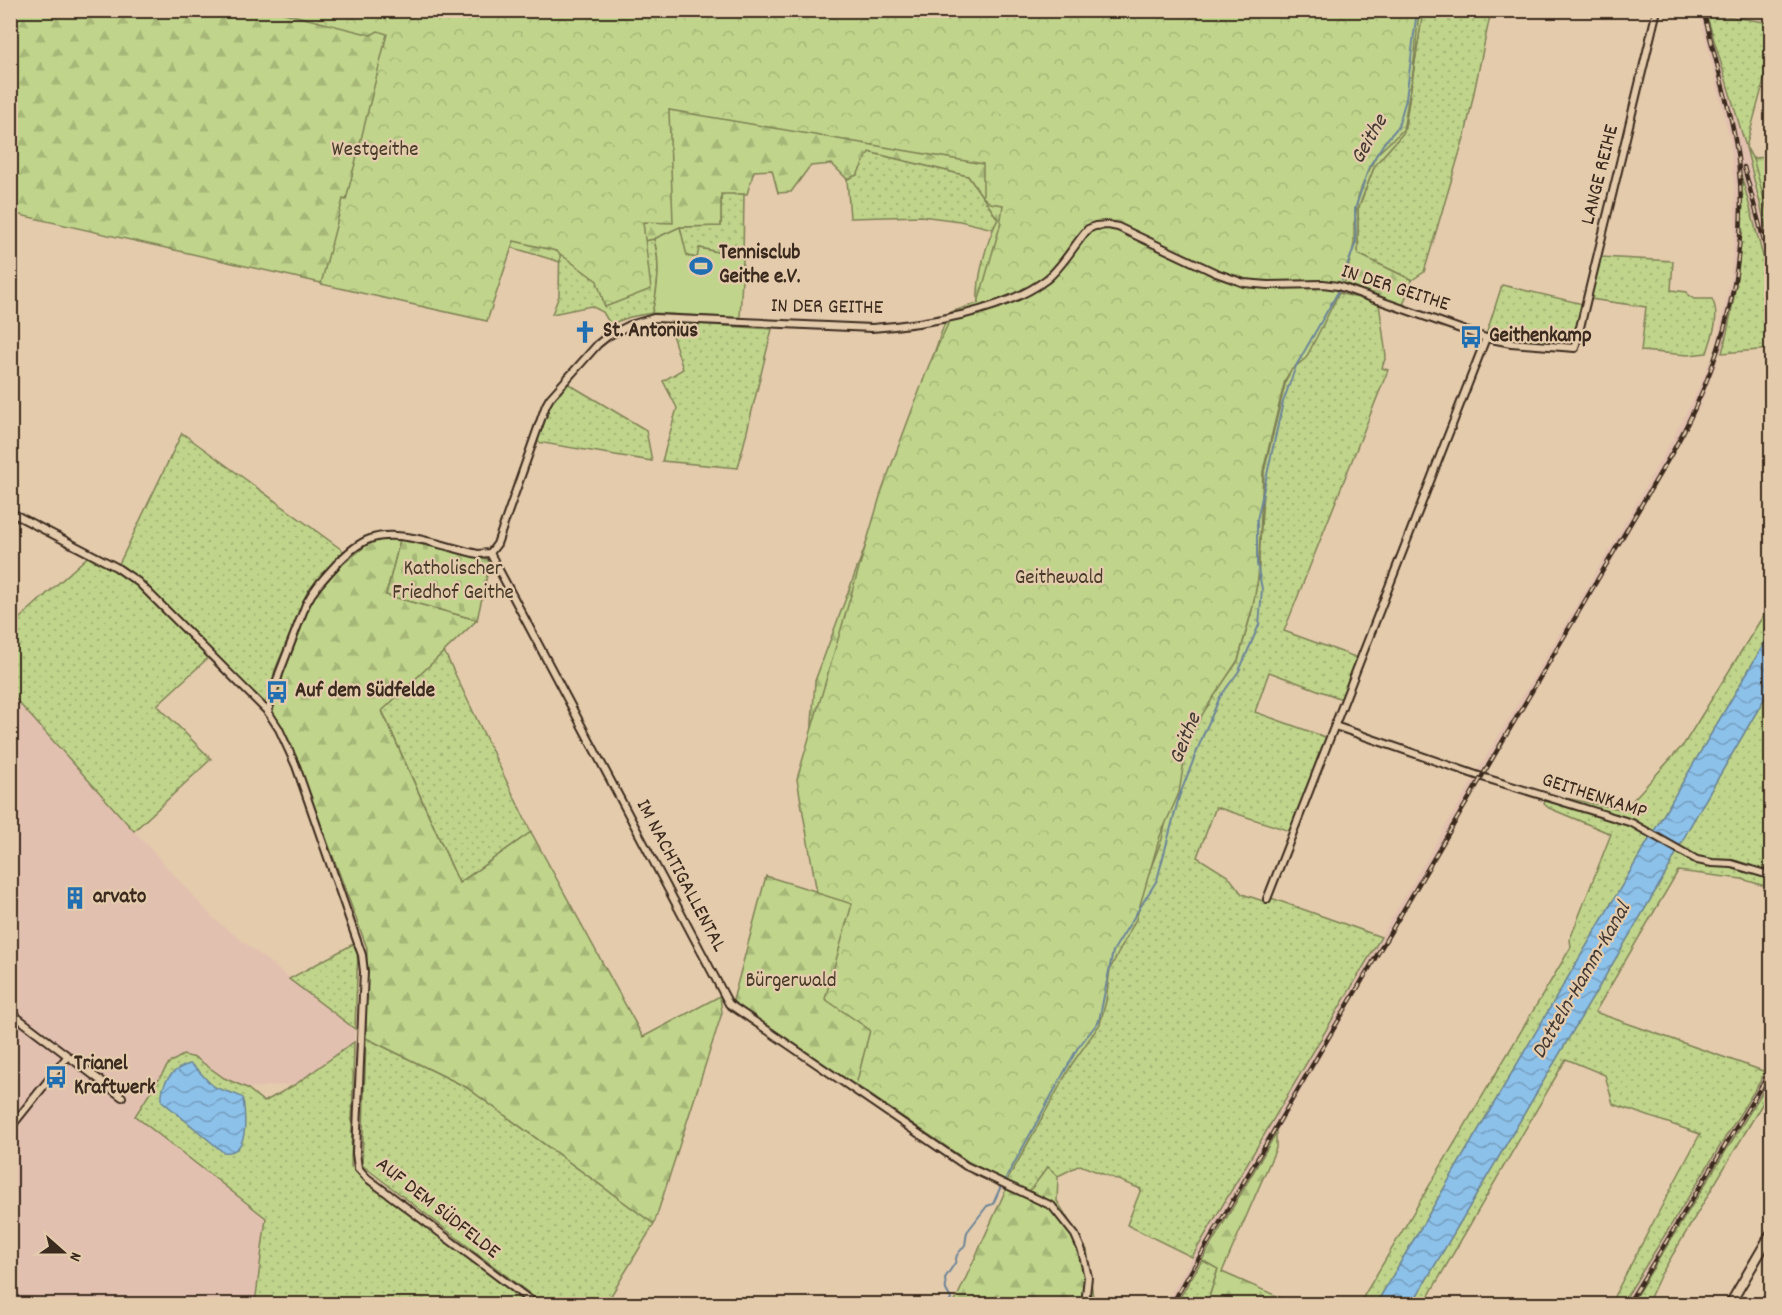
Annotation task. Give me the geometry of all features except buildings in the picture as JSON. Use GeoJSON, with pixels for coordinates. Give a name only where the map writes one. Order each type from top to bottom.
{"type":"FeatureCollection","features":[{"type":"Feature","properties":{"kind":"street","name":"LANGE REIHE"},"geometry":{"type":"LineString","coordinates":[[1575,348],[1657,10]]}},
{"type":"Feature","properties":{"kind":"street","name":"IN DER GEITHE"},"geometry":{"type":"LineString","coordinates":[[490,552],[496,544],[546,405],[598,344],[611,334],[648,319],[872,328],[947,319],[1029,291],[1049,277],[1088,230],[1095,226],[1108,225],[1133,234],[1216,273],[1244,283],[1338,286],[1486,338],[1511,343],[1575,348]]}},
{"type":"Feature","properties":{"kind":"street"},"geometry":{"type":"LineString","coordinates":[[1267,899],[1486,338]]}},
{"type":"Feature","properties":{"kind":"street","name":"AUF DEM SÜDFELDE"},"geometry":{"type":"LineString","coordinates":[[10,512],[116,567],[138,582],[268,712],[297,766],[362,955],[363,982],[356,1153],[358,1168],[367,1178],[535,1305]]}},
{"type":"Feature","properties":{"kind":"street"},"geometry":{"type":"LineString","coordinates":[[268,712],[292,638],[311,593],[356,546],[370,538],[389,536],[471,552],[490,552]]}},
{"type":"Feature","properties":{"kind":"street","name":"IM NACHTIGALLENTAL"},"geometry":{"type":"LineString","coordinates":[[490,552],[729,1004],[966,1166],[1052,1206],[1075,1235],[1082,1251],[1088,1277],[1085,1305]]}},
{"type":"Feature","properties":{"kind":"street","name":"GEITHENKAMP"},"geometry":{"type":"LineString","coordinates":[[1335,726],[1504,785],[1632,823],[1703,862],[1732,864],[1772,876]]}},
{"type":"Feature","properties":{"kind":"street"},"geometry":{"type":"LineString","coordinates":[[10,1012],[122,1097]]}},
{"type":"Feature","properties":{"kind":"street"},"geometry":{"type":"LineString","coordinates":[[10,1128],[67,1057]]}},
{"type":"Feature","properties":{"kind":"street"},"geometry":{"type":"LineString","coordinates":[[1730,1305],[1772,1232]]}},
{"type":"Feature","properties":{"kind":"shaded area"},"geometry":{"type":"Polygon","coordinates":[[[1699,11],[1706,11],[1746,147],[1771,248],[1771,286],[1739,167],[1742,226],[1736,282],[1722,353],[1714,354],[1730,281],[1735,225],[1734,187],[1730,140],[1699,11]]]}},
{"type":"Feature","properties":{"kind":"shaded area"},"geometry":{"type":"Polygon","coordinates":[[[1718,360],[1700,406],[1626,537],[1484,778],[1476,774],[1673,438],[1710,361],[1718,360]]]}},
{"type":"Feature","properties":{"kind":"shaded area"},"geometry":{"type":"Polygon","coordinates":[[[10,694],[214,919],[355,1029],[354,1042],[296,1084],[247,1088],[224,1078],[196,1058],[237,1196],[266,1218],[255,1304],[11,1304],[10,694]]]}},
{"type":"Feature","properties":{"kind":"shaded area"},"geometry":{"type":"Polygon","coordinates":[[[1473,780],[1481,782],[1176,1304],[1165,1304],[1473,780]]]}},
{"type":"Feature","properties":{"kind":"shaded area"},"geometry":{"type":"Polygon","coordinates":[[[1771,1064],[1771,1078],[1631,1304],[1622,1304],[1771,1064]]]}},
{"type":"Feature","properties":{"kind":"green space","name":"Geithewald"},"geometry":{"type":"Polygon","coordinates":[[[11,11],[1423,11],[1404,132],[1375,165],[1358,209],[1358,254],[1412,280],[1403,305],[1339,281],[1285,380],[1264,471],[1258,578],[1238,661],[1184,737],[1162,839],[1134,911],[1085,926],[979,1173],[732,1004],[766,876],[828,895],[812,802],[812,723],[815,681],[884,496],[945,322],[949,316],[978,306],[983,262],[998,219],[968,176],[869,152],[857,175],[847,179],[832,164],[810,166],[791,192],[778,193],[772,170],[754,171],[747,194],[721,194],[721,226],[680,227],[644,241],[561,165],[560,262],[484,239],[458,314],[11,213],[11,11]]]}},
{"type":"Feature","properties":{"kind":"green space","name":"Geithewald"},"geometry":{"type":"Polygon","coordinates":[[[276,11],[1419,11],[1413,72],[1403,130],[1377,154],[1364,181],[1358,197],[1354,244],[1345,281],[1306,358],[1291,370],[1285,380],[1263,471],[1258,578],[1238,660],[1191,735],[1185,755],[1179,793],[1160,836],[1136,919],[1110,969],[1100,1024],[1072,1064],[1007,1181],[969,1162],[856,1085],[870,1030],[825,999],[852,904],[817,893],[797,779],[881,493],[929,365],[948,324],[945,314],[978,303],[1000,226],[1003,205],[990,203],[983,197],[983,164],[669,110],[673,223],[643,222],[651,289],[605,307],[597,281],[556,251],[514,241],[487,321],[321,284],[343,199],[346,200],[387,34],[378,31],[371,35],[276,11]]]}},
{"type":"Feature","properties":{"kind":"green space"},"geometry":{"type":"Polygon","coordinates":[[[1423,11],[1491,11],[1466,131],[1424,272],[1412,280],[1358,254],[1358,209],[1375,165],[1404,132],[1423,11]]]}},
{"type":"Feature","properties":{"kind":"green space"},"geometry":{"type":"Polygon","coordinates":[[[1706,13],[1771,23],[1771,55],[1746,147],[1706,13]]]}},
{"type":"Feature","properties":{"kind":"green space"},"geometry":{"type":"Polygon","coordinates":[[[1746,147],[1761,182],[1771,248],[1746,147]]]}},
{"type":"Feature","properties":{"kind":"green space"},"geometry":{"type":"Polygon","coordinates":[[[868,152],[968,176],[998,219],[993,229],[960,221],[921,216],[850,218],[847,179],[857,175],[868,152]]]}},
{"type":"Feature","properties":{"kind":"green space"},"geometry":{"type":"Polygon","coordinates":[[[1772,157],[1771,225],[1753,158],[1772,157]]]}},
{"type":"Feature","properties":{"kind":"green space"},"geometry":{"type":"Polygon","coordinates":[[[1738,163],[1771,286],[1771,349],[1722,353],[1732,307],[1741,244],[1742,212],[1738,163]]]}},
{"type":"Feature","properties":{"kind":"green space"},"geometry":{"type":"Polygon","coordinates":[[[561,164],[644,241],[654,239],[658,276],[652,313],[610,324],[603,312],[591,306],[552,314],[559,296],[561,164]]]}},
{"type":"Feature","properties":{"kind":"green space"},"geometry":{"type":"Polygon","coordinates":[[[721,193],[744,194],[743,258],[700,248],[697,258],[686,256],[680,227],[721,226],[721,193]]]}},
{"type":"Feature","properties":{"kind":"green space","name":"Tennisclub Geithe e.V."},"geometry":{"type":"Polygon","coordinates":[[[680,227],[687,256],[697,258],[699,248],[743,258],[740,318],[652,313],[658,276],[654,239],[680,227]]]}},
{"type":"Feature","properties":{"kind":"green space"},"geometry":{"type":"Polygon","coordinates":[[[1600,257],[1673,261],[1671,290],[1687,292],[1694,299],[1712,299],[1715,306],[1715,326],[1707,353],[1688,355],[1641,351],[1646,307],[1590,299],[1600,257]]]}},
{"type":"Feature","properties":{"kind":"green space"},"geometry":{"type":"Polygon","coordinates":[[[1502,285],[1583,304],[1573,338],[1563,345],[1486,335],[1502,285]]]}},
{"type":"Feature","properties":{"kind":"green space"},"geometry":{"type":"Polygon","coordinates":[[[1334,292],[1379,303],[1386,356],[1382,368],[1388,370],[1284,631],[1358,658],[1342,699],[1269,672],[1255,712],[1328,738],[1293,832],[1216,807],[1197,857],[1229,877],[1242,894],[1269,903],[1271,898],[1381,937],[1192,1257],[1127,1225],[1141,1189],[1080,1165],[1058,1176],[1048,1167],[1028,1193],[979,1173],[1085,926],[1184,737],[1258,578],[1264,471],[1286,380],[1334,292]]]}},
{"type":"Feature","properties":{"kind":"green space"},"geometry":{"type":"Polygon","coordinates":[[[668,322],[772,329],[738,468],[662,461],[677,408],[663,381],[683,369],[668,322]]]}},
{"type":"Feature","properties":{"kind":"green space"},"geometry":{"type":"Polygon","coordinates":[[[567,383],[646,430],[652,461],[537,442],[552,401],[567,383]]]}},
{"type":"Feature","properties":{"kind":"green space"},"geometry":{"type":"Polygon","coordinates":[[[182,433],[345,552],[308,591],[275,670],[264,713],[208,658],[157,705],[211,759],[134,831],[11,694],[10,627],[93,552],[119,564],[182,433]]]}},
{"type":"Feature","properties":{"kind":"green space"},"geometry":{"type":"Polygon","coordinates":[[[400,540],[386,595],[477,620],[382,711],[459,883],[531,832],[643,1037],[720,996],[722,1013],[654,1224],[466,1087],[366,1038],[367,948],[299,765],[272,711],[284,672],[314,595],[343,564],[372,541],[400,540]]]}},
{"type":"Feature","properties":{"kind":"green space","name":"Katholischer Friedhof Geithe"},"geometry":{"type":"Polygon","coordinates":[[[400,540],[485,558],[490,562],[477,620],[386,595],[400,540]]]}},
{"type":"Feature","properties":{"kind":"green space"},"geometry":{"type":"Polygon","coordinates":[[[1771,603],[1771,632],[1376,1304],[1359,1304],[1571,947],[1570,939],[1611,834],[1549,808],[1544,804],[1547,794],[1624,810],[1684,744],[1771,603]]]}},
{"type":"Feature","properties":{"kind":"green space"},"geometry":{"type":"Polygon","coordinates":[[[444,651],[531,832],[459,883],[382,710],[444,651]]]}},
{"type":"Feature","properties":{"kind":"green space"},"geometry":{"type":"Polygon","coordinates":[[[1771,687],[1771,888],[1742,879],[1678,871],[1595,1012],[1766,1072],[1622,1304],[1610,1304],[1700,1134],[1613,1104],[1605,1075],[1566,1059],[1424,1304],[1412,1304],[1666,873],[1689,828],[1771,687]]]}},
{"type":"Feature","properties":{"kind":"green space"},"geometry":{"type":"Polygon","coordinates":[[[357,942],[358,949],[355,1029],[289,979],[357,942]]]}},
{"type":"Feature","properties":{"kind":"green space"},"geometry":{"type":"Polygon","coordinates":[[[366,1038],[466,1087],[654,1224],[606,1304],[543,1304],[362,1165],[366,1038]]]}},
{"type":"Feature","properties":{"kind":"green space"},"geometry":{"type":"Polygon","coordinates":[[[354,1042],[351,1166],[527,1304],[255,1304],[266,1218],[135,1116],[169,1063],[183,1055],[196,1058],[224,1078],[247,1088],[264,1102],[296,1084],[354,1042]]]}},
{"type":"Feature","properties":{"kind":"green space"},"geometry":{"type":"Polygon","coordinates":[[[1771,1078],[1771,1089],[1660,1276],[1647,1304],[1631,1304],[1771,1078]]]}},
{"type":"Feature","properties":{"kind":"green space"},"geometry":{"type":"Polygon","coordinates":[[[1276,1133],[1276,1148],[1222,1272],[1295,1304],[1207,1304],[1218,1269],[1202,1260],[1276,1133]]]}},
{"type":"Feature","properties":{"kind":"green space"},"geometry":{"type":"Polygon","coordinates":[[[1048,1167],[1058,1176],[1057,1201],[1087,1250],[1092,1304],[954,1304],[1008,1185],[1013,1184],[1028,1193],[1048,1167]]]}},
{"type":"Feature","properties":{"kind":"green space"},"geometry":{"type":"Polygon","coordinates":[[[1202,1260],[1218,1269],[1207,1304],[1176,1304],[1202,1260]]]}},
{"type":"Feature","properties":{"kind":"water","name":"Datteln-Hamm-Kanal"},"geometry":{"type":"Polygon","coordinates":[[[1771,632],[1771,687],[1689,828],[1666,873],[1412,1304],[1376,1304],[1771,632]]]}},
{"type":"Feature","properties":{"kind":"water"},"geometry":{"type":"Polygon","coordinates":[[[190,1064],[215,1087],[243,1098],[245,1123],[242,1141],[238,1148],[223,1152],[162,1101],[165,1082],[178,1069],[190,1064]]]}},
{"type":"Feature","properties":{"kind":"waterway","name":"Geithe"},"geometry":{"type":"LineString","coordinates":[[1342,280],[1356,242],[1355,209],[1369,167],[1384,143],[1398,127],[1406,99],[1417,10]]}},
{"type":"Feature","properties":{"kind":"waterway","name":"Geithe"},"geometry":{"type":"LineString","coordinates":[[1005,1180],[1077,1049],[1099,1021],[1113,951],[1157,880],[1179,797],[1202,738],[1220,697],[1239,671],[1259,625],[1262,589],[1257,564],[1257,520],[1283,402],[1296,366],[1338,292]]}},
{"type":"Feature","properties":{"kind":"waterway","name":"Geithe"},"geometry":{"type":"LineString","coordinates":[[949,1304],[951,1299],[946,1290],[945,1278],[965,1245],[967,1232],[987,1206],[993,1204],[1001,1186]]}},
{"type":"Feature","properties":{"kind":"railway"},"geometry":{"type":"LineString","coordinates":[[1703,10],[1731,118]]}},
{"type":"Feature","properties":{"kind":"railway"},"geometry":{"type":"LineString","coordinates":[[1172,1304],[1673,451],[1694,411],[1711,370],[1724,328],[1734,285],[1740,242],[1741,198],[1737,154],[1729,110]]}},
{"type":"Feature","properties":{"kind":"railway"},"geometry":{"type":"LineString","coordinates":[[1744,167],[1772,271]]}},
{"type":"Feature","properties":{"kind":"railway"},"geometry":{"type":"LineString","coordinates":[[1628,1304],[1772,1069]]}},
{"type":"Feature","properties":{"kind":"place","name":"Tennisclub Geithe e.V."},"geometry":{"type":"Point","coordinates":[701,266]}},
{"type":"Feature","properties":{"kind":"place","name":"St. Antonius"},"geometry":{"type":"Point","coordinates":[585,332]}},
{"type":"Feature","properties":{"kind":"place","name":"Geithenkamp"},"geometry":{"type":"Point","coordinates":[1471,337]}},
{"type":"Feature","properties":{"kind":"place","name":"Auf dem Südfelde"},"geometry":{"type":"Point","coordinates":[277,692]}},
{"type":"Feature","properties":{"kind":"place","name":"arvato"},"geometry":{"type":"Point","coordinates":[75,898]}},
{"type":"Feature","properties":{"kind":"place","name":"Trianel Kraftwerk"},"geometry":{"type":"Point","coordinates":[56,1077]}},
{"type":"Feature","properties":{"kind":"park label","name":"Westgeithe"},"geometry":{"type":"Point","coordinates":[375,151]}},
{"type":"Feature","properties":{"kind":"park label","name":"Bürgerwald"},"geometry":{"type":"Point","coordinates":[791,982]}}]}
